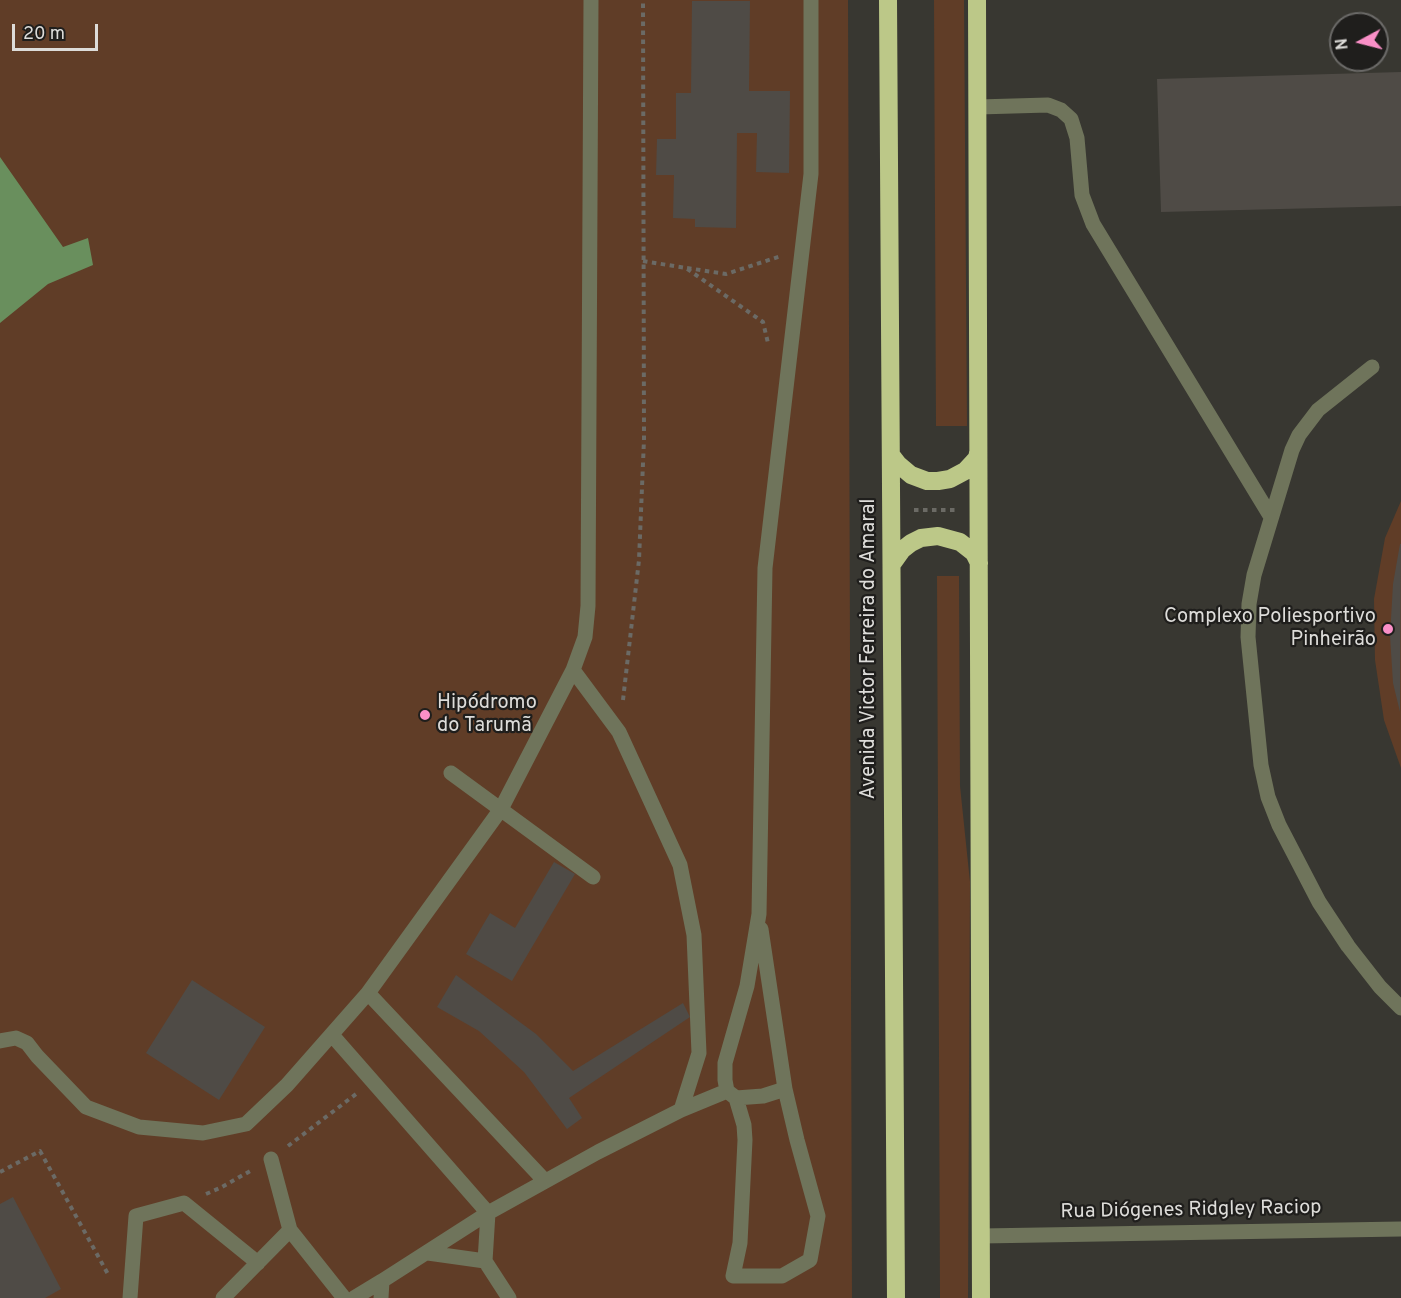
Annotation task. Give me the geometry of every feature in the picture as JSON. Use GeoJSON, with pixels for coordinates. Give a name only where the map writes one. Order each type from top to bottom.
{"type":"FeatureCollection","features":[{"type":"Feature","properties":{"kind":"highway","name":"Avenida Victor Ferreira do Amaral"},"geometry":{"type":"LineString","coordinates":[[888,0],[896,1298]]}},
{"type":"Feature","properties":{"kind":"highway"},"geometry":{"type":"LineString","coordinates":[[977,0],[981,1298]]}},
{"type":"Feature","properties":{"kind":"highway"},"geometry":{"type":"LineString","coordinates":[[891,455],[911,475],[927,481],[938,481],[950,479],[965,471],[973,463],[978,453]]}},
{"type":"Feature","properties":{"kind":"highway"},"geometry":{"type":"LineString","coordinates":[[892,564],[902,549],[911,543],[921,538],[938,536],[960,542],[974,553],[979,563]]}},
{"type":"Feature","properties":{"kind":"street"},"geometry":{"type":"LineString","coordinates":[[0,1041],[15,1038],[27,1043],[86,1107],[139,1127],[203,1133],[246,1124],[287,1085],[368,993],[501,808],[573,670],[585,637],[588,606],[591,0]]}},
{"type":"Feature","properties":{"kind":"street"},"geometry":{"type":"LineString","coordinates":[[759,914],[785,1089],[818,1215],[810,1260],[782,1276],[733,1276],[740,1243],[745,1140],[744,1125],[725,1080],[724,1063],[747,986],[759,914],[765,568],[811,174],[811,0]]}},
{"type":"Feature","properties":{"kind":"street"},"geometry":{"type":"LineString","coordinates":[[978,107],[1048,105],[1061,110],[1071,119],[1077,138],[1082,195],[1093,224],[1271,517]]}},
{"type":"Feature","properties":{"kind":"street"},"geometry":{"type":"LineString","coordinates":[[1372,367],[1332,398],[1308,422],[1292,450],[1254,575],[1249,604],[1248,637],[1261,765],[1268,797],[1279,825],[1319,902],[1348,946],[1380,987],[1401,1008]]}},
{"type":"Feature","properties":{"kind":"street"},"geometry":{"type":"LineString","coordinates":[[573,670],[619,732],[680,865],[694,935],[699,1053],[681,1110]]}},
{"type":"Feature","properties":{"kind":"street"},"geometry":{"type":"LineString","coordinates":[[451,773],[594,877]]}},
{"type":"Feature","properties":{"kind":"street"},"geometry":{"type":"LineString","coordinates":[[368,993],[545,1180]]}},
{"type":"Feature","properties":{"kind":"street"},"geometry":{"type":"LineString","coordinates":[[332,1035],[488,1213],[484,1261],[509,1298]]}},
{"type":"Feature","properties":{"kind":"street"},"geometry":{"type":"LineString","coordinates":[[354,1298],[488,1213],[545,1180],[681,1110],[732,1094],[763,1096],[785,1089]]}},
{"type":"Feature","properties":{"kind":"street"},"geometry":{"type":"LineString","coordinates":[[271,1159],[290,1230],[344,1298]]}},
{"type":"Feature","properties":{"kind":"street"},"geometry":{"type":"LineString","coordinates":[[130,1298],[136,1216],[184,1203],[258,1263]]}},
{"type":"Feature","properties":{"kind":"street"},"geometry":{"type":"LineString","coordinates":[[223,1298],[290,1230]]}},
{"type":"Feature","properties":{"kind":"street","name":"Rua Diógenes Ridgley Raciop"},"geometry":{"type":"LineString","coordinates":[[981,1236],[1401,1230]]}},
{"type":"Feature","properties":{"kind":"street"},"geometry":{"type":"LineString","coordinates":[[428,1253],[484,1261]]}},
{"type":"Feature","properties":{"kind":"street"},"geometry":{"type":"LineString","coordinates":[[381,1298],[382,1281]]}},
{"type":"Feature","properties":{"kind":"path"},"geometry":{"type":"LineString","coordinates":[[619,732],[639,560],[644,439],[643,0]]}},
{"type":"Feature","properties":{"kind":"path"},"geometry":{"type":"LineString","coordinates":[[643,261],[726,274],[784,255]]}},
{"type":"Feature","properties":{"kind":"path"},"geometry":{"type":"LineString","coordinates":[[686,268],[764,322],[768,345]]}},
{"type":"Feature","properties":{"kind":"path"},"geometry":{"type":"LineString","coordinates":[[891,510],[979,509]]}},
{"type":"Feature","properties":{"kind":"path"},"geometry":{"type":"LineString","coordinates":[[0,1172],[40,1151],[110,1278]]}},
{"type":"Feature","properties":{"kind":"shaded area","name":"Hipódromo do Tarumã"},"geometry":{"type":"Polygon","coordinates":[[[0,0],[848,0],[852,1298],[0,1298],[0,0]]]}},
{"type":"Feature","properties":{"kind":"shaded area"},"geometry":{"type":"Polygon","coordinates":[[[934,0],[964,0],[967,426],[936,426],[934,0]]]}},
{"type":"Feature","properties":{"kind":"shaded area"},"geometry":{"type":"Polygon","coordinates":[[[0,157],[63,247],[88,238],[93,265],[48,284],[0,323],[0,157]]]}},
{"type":"Feature","properties":{"kind":"shaded area","name":"Complexo Poliesportivo Pinheirão"},"geometry":{"type":"Polygon","coordinates":[[[1401,501],[1401,768],[1384,720],[1375,660],[1374,599],[1385,538],[1401,501]]]}},
{"type":"Feature","properties":{"kind":"shaded area"},"geometry":{"type":"Polygon","coordinates":[[[937,576],[959,576],[960,786],[970,882],[968,1298],[940,1298],[937,576]]]}},
{"type":"Feature","properties":{"kind":"building"},"geometry":{"type":"Polygon","coordinates":[[[692,1],[750,1],[749,91],[790,91],[789,173],[756,172],[757,133],[737,133],[736,228],[695,227],[695,219],[673,218],[674,175],[656,175],[657,139],[676,139],[676,93],[691,93],[692,1]]]}},
{"type":"Feature","properties":{"kind":"building"},"geometry":{"type":"Polygon","coordinates":[[[1401,72],[1401,206],[1161,212],[1157,79],[1401,72]]]}},
{"type":"Feature","properties":{"kind":"building"},"geometry":{"type":"Polygon","coordinates":[[[1400,544],[1400,712],[1393,683],[1390,636],[1393,584],[1400,544]]]}},
{"type":"Feature","properties":{"kind":"building"},"geometry":{"type":"Polygon","coordinates":[[[554,862],[575,874],[512,981],[466,954],[490,913],[515,928],[554,862]]]}},
{"type":"Feature","properties":{"kind":"building"},"geometry":{"type":"Polygon","coordinates":[[[456,975],[536,1034],[573,1071],[683,1003],[690,1017],[569,1098],[582,1118],[567,1129],[524,1072],[479,1031],[437,1007],[456,975]]]}},
{"type":"Feature","properties":{"kind":"building"},"geometry":{"type":"Polygon","coordinates":[[[192,980],[265,1027],[219,1100],[146,1053],[192,980]]]}},
{"type":"Feature","properties":{"kind":"building"},"geometry":{"type":"Polygon","coordinates":[[[13,1197],[61,1289],[45,1298],[0,1298],[0,1204],[13,1197]]]}},
{"type":"Feature","properties":{"kind":"place","name":"Complexo Poliesportivo Pinheirão"},"geometry":{"type":"Point","coordinates":[1388,629]}},
{"type":"Feature","properties":{"kind":"place","name":"Hipódromo do Tarumã"},"geometry":{"type":"Point","coordinates":[425,715]}}]}
